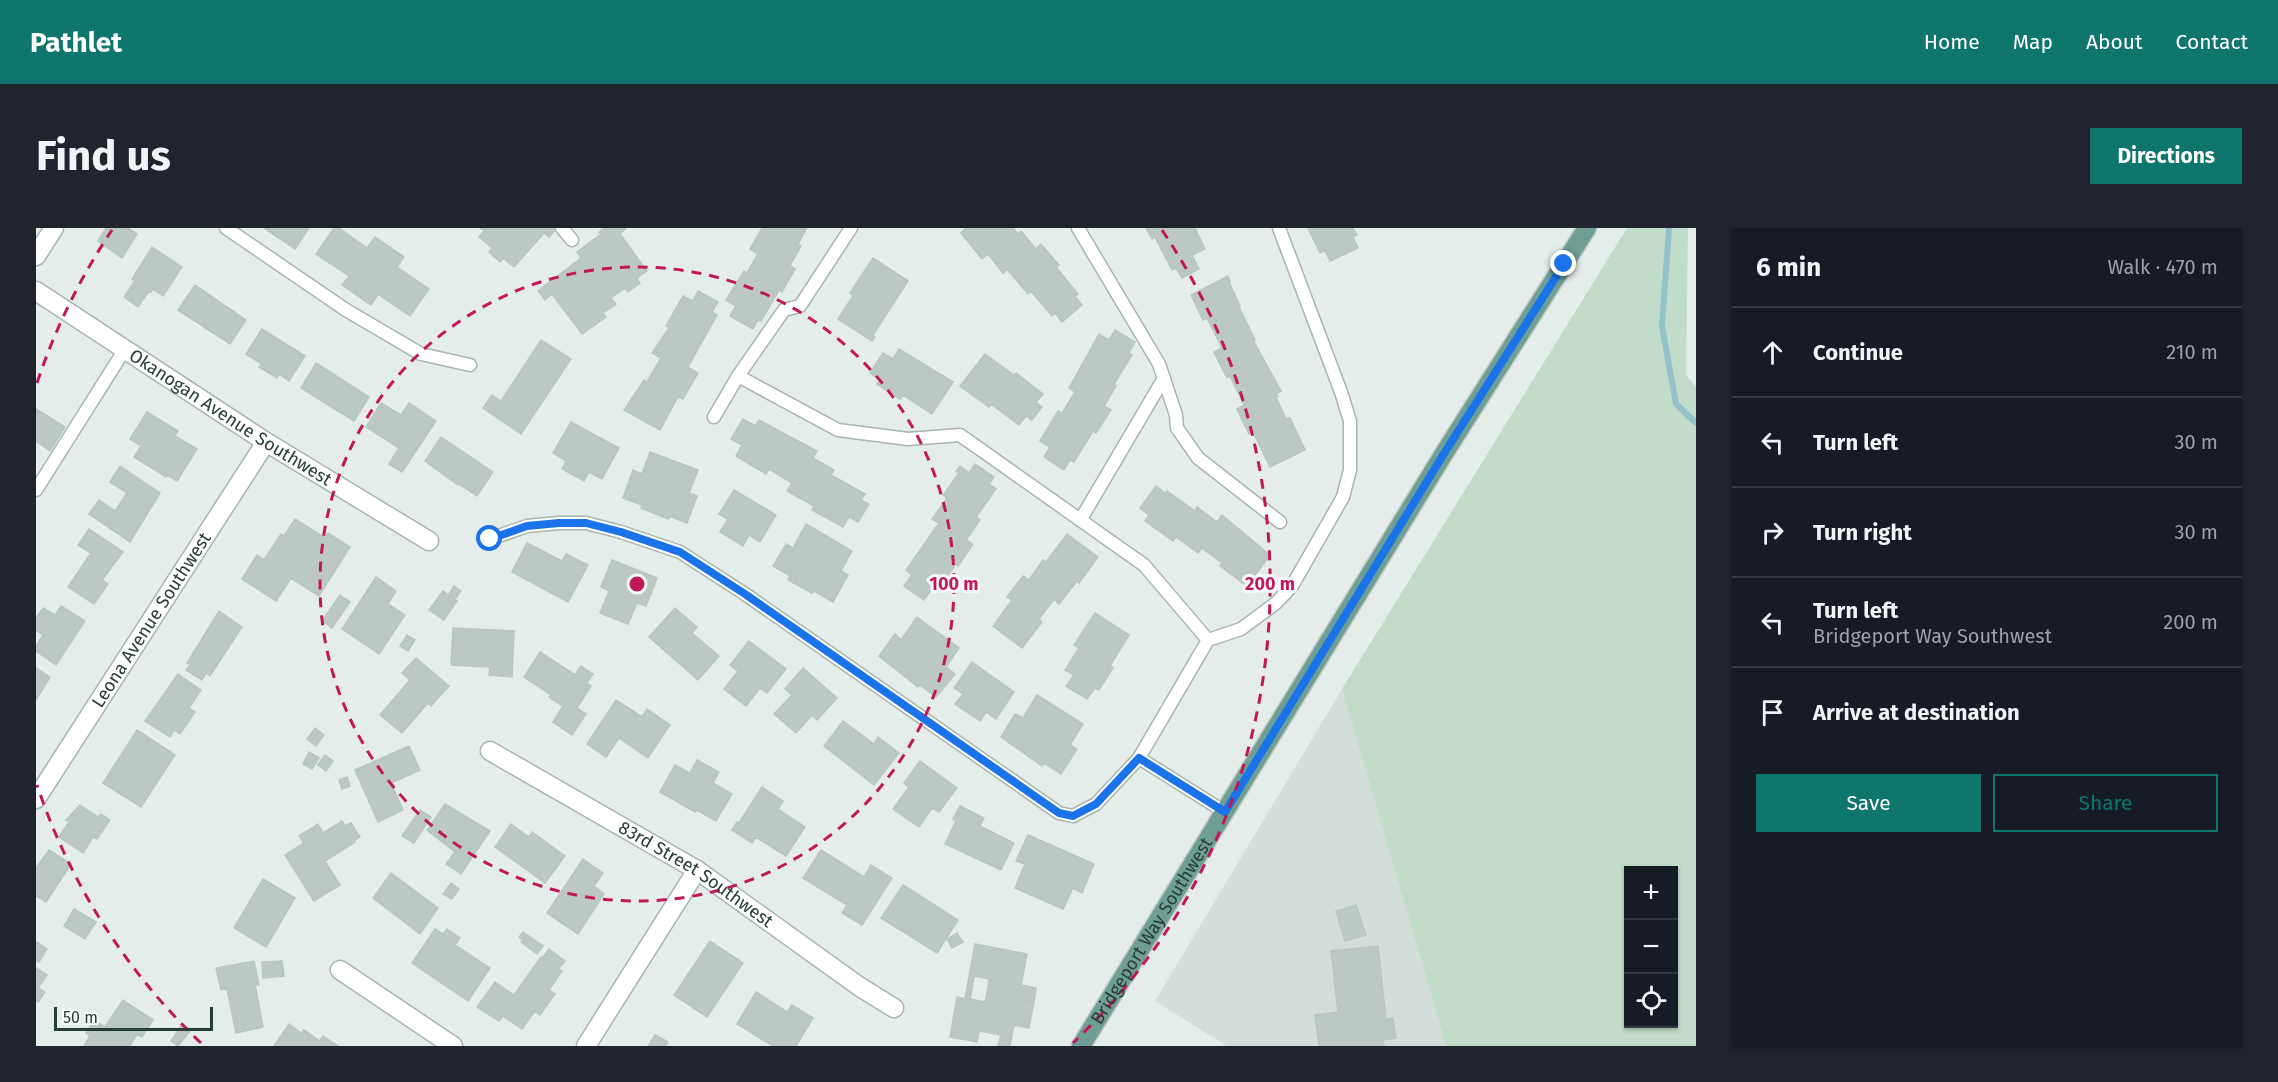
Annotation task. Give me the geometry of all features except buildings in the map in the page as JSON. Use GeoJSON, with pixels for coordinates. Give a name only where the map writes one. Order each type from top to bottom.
{"type":"FeatureCollection","features":[{"type":"Feature","properties":{"kind":"main road","name":"Bridgeport Way Southwest"},"geometry":{"type":"LineString","coordinates":[[1081,1046],[1445,452],[1587,228]]}},
{"type":"Feature","properties":{"kind":"street"},"geometry":{"type":"LineString","coordinates":[[36,256],[54,228]]}},
{"type":"Feature","properties":{"kind":"street","name":"Okanogan Avenue Southwest"},"geometry":{"type":"LineString","coordinates":[[36,291],[266,442],[429,541]]}},
{"type":"Feature","properties":{"kind":"street","name":"Leona Avenue Southwest"},"geometry":{"type":"LineString","coordinates":[[36,799],[266,442]]}},
{"type":"Feature","properties":{"kind":"street","name":"83rd Street Southwest"},"geometry":{"type":"LineString","coordinates":[[490,751],[697,870],[860,987],[894,1008]]}},
{"type":"Feature","properties":{"kind":"street"},"geometry":{"type":"LineString","coordinates":[[586,1046],[697,870]]}},
{"type":"Feature","properties":{"kind":"street"},"geometry":{"type":"LineString","coordinates":[[340,970],[453,1046]]}},
{"type":"Feature","properties":{"kind":"lane"},"geometry":{"type":"LineString","coordinates":[[226,228],[346,310],[421,354],[470,365]]}},
{"type":"Feature","properties":{"kind":"lane"},"geometry":{"type":"LineString","coordinates":[[562,228],[572,240]]}},
{"type":"Feature","properties":{"kind":"lane"},"geometry":{"type":"LineString","coordinates":[[714,417],[738,376],[784,310],[800,306],[850,228]]}},
{"type":"Feature","properties":{"kind":"lane"},"geometry":{"type":"LineString","coordinates":[[1077,228],[1159,364],[1178,428],[1198,458],[1280,522]]}},
{"type":"Feature","properties":{"kind":"lane"},"geometry":{"type":"LineString","coordinates":[[490,539],[527,526],[586,523],[680,552],[745,594],[1059,813],[1073,816],[1096,804],[1139,758],[1208,640],[1241,629],[1276,603],[1292,586],[1344,497],[1350,470],[1350,421],[1279,228]]}},
{"type":"Feature","properties":{"kind":"lane"},"geometry":{"type":"LineString","coordinates":[[36,490],[125,349]]}},
{"type":"Feature","properties":{"kind":"lane"},"geometry":{"type":"LineString","coordinates":[[738,376],[838,430],[908,439],[960,435],[1144,565],[1208,640]]}},
{"type":"Feature","properties":{"kind":"lane"},"geometry":{"type":"LineString","coordinates":[[1081,519],[1164,378]]}},
{"type":"Feature","properties":{"kind":"lane"},"geometry":{"type":"LineString","coordinates":[[1139,758],[1225,812]]}},
{"type":"Feature","properties":{"kind":"shaded area"},"geometry":{"type":"Polygon","coordinates":[[[1342,689],[1446,1046],[1227,1046],[1155,1001],[1342,689]]]}},
{"type":"Feature","properties":{"kind":"green space"},"geometry":{"type":"Polygon","coordinates":[[[1627,228],[1688,228],[1686,375],[1696,387],[1696,1046],[1446,1046],[1342,689],[1627,228]]]}},
{"type":"Feature","properties":{"kind":"waterway"},"geometry":{"type":"LineString","coordinates":[[1669,228],[1662,326],[1676,404],[1696,423]]}},
{"type":"Feature","properties":{"kind":"route"},"geometry":{"type":"LineString","coordinates":[[490,539],[527,526],[586,523],[680,552],[745,594],[1059,813],[1073,816],[1086,811],[1096,804],[1139,758],[1225,812],[1445,452],[1564,264]]}}]}
